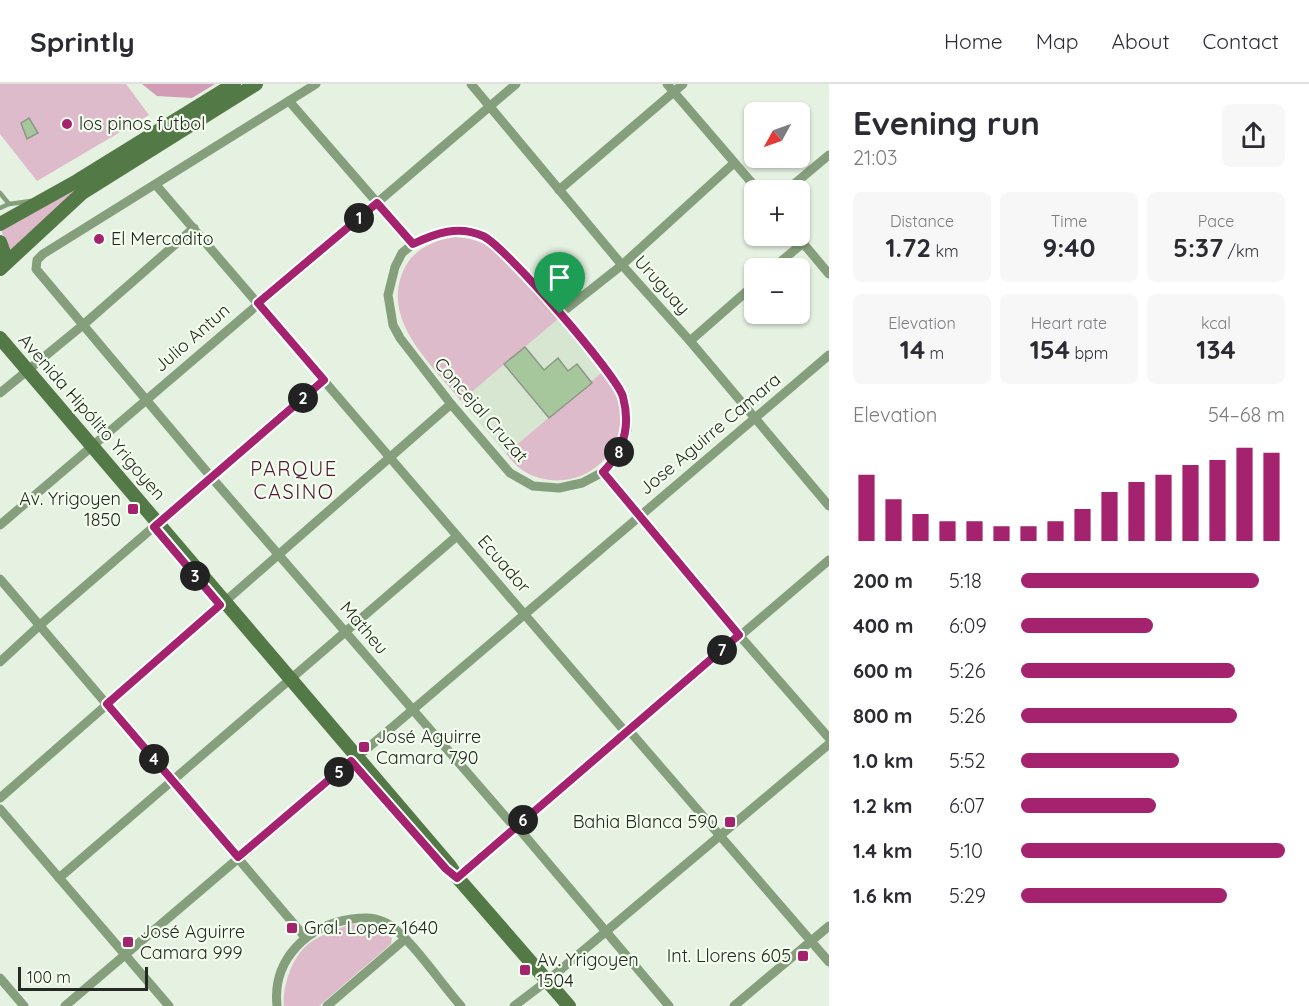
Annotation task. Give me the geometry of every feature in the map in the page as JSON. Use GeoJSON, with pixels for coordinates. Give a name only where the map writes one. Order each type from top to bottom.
{"type":"FeatureCollection","features":[{"type":"Feature","properties":{"kind":"main road"},"geometry":{"type":"LineString","coordinates":[[0,224],[46,199],[234,84]]}},
{"type":"Feature","properties":{"kind":"main road"},"geometry":{"type":"LineString","coordinates":[[0,268],[82,193],[256,84]]}},
{"type":"Feature","properties":{"kind":"main road"},"geometry":{"type":"LineString","coordinates":[[0,242],[4,253],[0,268]]}},
{"type":"Feature","properties":{"kind":"main road","name":"Avenida Hipólito Yrigoyen"},"geometry":{"type":"LineString","coordinates":[[0,338],[24,372]]}},
{"type":"Feature","properties":{"kind":"main road","name":"Avenida Hipólito Yrigoyen"},"geometry":{"type":"LineString","coordinates":[[0,349],[24,372],[89,447],[354,759],[450,866],[457,878],[569,1006]]}},
{"type":"Feature","properties":{"kind":"street"},"geometry":{"type":"LineString","coordinates":[[156,185],[316,84]]}},
{"type":"Feature","properties":{"kind":"street","name":"Uruguay"},"geometry":{"type":"LineString","coordinates":[[471,84],[622,265],[690,341],[829,506]]}},
{"type":"Feature","properties":{"kind":"street","name":"Julio Antun"},"geometry":{"type":"LineString","coordinates":[[0,525],[516,84]]}},
{"type":"Feature","properties":{"kind":"street"},"geometry":{"type":"LineString","coordinates":[[666,84],[749,180]]}},
{"type":"Feature","properties":{"kind":"street"},"geometry":{"type":"LineString","coordinates":[[559,190],[682,84]]}},
{"type":"Feature","properties":{"kind":"street"},"geometry":{"type":"LineString","coordinates":[[289,101],[413,244]]}},
{"type":"Feature","properties":{"kind":"street"},"geometry":{"type":"LineString","coordinates":[[799,180],[829,155]]}},
{"type":"Feature","properties":{"kind":"street"},"geometry":{"type":"LineString","coordinates":[[560,314],[622,265],[734,163]]}},
{"type":"Feature","properties":{"kind":"street","name":"Ecuador"},"geometry":{"type":"LineString","coordinates":[[156,185],[622,728],[628,731],[829,962]]}},
{"type":"Feature","properties":{"kind":"street","name":"Matheu"},"geometry":{"type":"LineString","coordinates":[[156,185],[43,254],[37,260],[36,269],[212,478],[516,826],[669,1006]]}},
{"type":"Feature","properties":{"kind":"street"},"geometry":{"type":"LineString","coordinates":[[0,393],[83,325],[194,228]]}},
{"type":"Feature","properties":{"kind":"street","name":"Concejal Cruzat"},"geometry":{"type":"LineString","coordinates":[[461,230],[484,236],[502,250],[560,314],[614,380],[623,396],[627,430],[622,447],[603,472],[582,483],[559,488],[533,486],[510,473],[451,404],[400,338],[393,325],[388,295],[390,283],[394,267],[402,253],[413,244],[432,235],[461,230]]}},
{"type":"Feature","properties":{"kind":"street"},"geometry":{"type":"LineString","coordinates":[[782,258],[793,246]]}},
{"type":"Feature","properties":{"kind":"street"},"geometry":{"type":"LineString","coordinates":[[806,246],[829,274]]}},
{"type":"Feature","properties":{"kind":"street"},"geometry":{"type":"LineString","coordinates":[[690,341],[744,294]]}},
{"type":"Feature","properties":{"kind":"street","name":"Jose Aguirre Camara"},"geometry":{"type":"LineString","coordinates":[[65,1006],[829,355]]}},
{"type":"Feature","properties":{"kind":"street"},"geometry":{"type":"LineString","coordinates":[[0,662],[324,380]]}},
{"type":"Feature","properties":{"kind":"street"},"geometry":{"type":"LineString","coordinates":[[0,798],[451,404]]}},
{"type":"Feature","properties":{"kind":"street"},"geometry":{"type":"LineString","coordinates":[[603,472],[739,635],[829,738]]}},
{"type":"Feature","properties":{"kind":"street"},"geometry":{"type":"LineString","coordinates":[[59,878],[457,536]]}},
{"type":"Feature","properties":{"kind":"street"},"geometry":{"type":"LineString","coordinates":[[457,878],[829,560]]}},
{"type":"Feature","properties":{"kind":"street"},"geometry":{"type":"LineString","coordinates":[[0,579],[305,937]]}},
{"type":"Feature","properties":{"kind":"street"},"geometry":{"type":"LineString","coordinates":[[514,1006],[547,981],[829,744]]}},
{"type":"Feature","properties":{"kind":"street"},"geometry":{"type":"LineString","coordinates":[[0,809],[169,1006]]}},
{"type":"Feature","properties":{"kind":"street"},"geometry":{"type":"LineString","coordinates":[[277,1006],[278,983],[284,964],[305,937],[340,920],[362,917],[376,918],[390,925],[405,939],[455,1004]]}},
{"type":"Feature","properties":{"kind":"street"},"geometry":{"type":"LineString","coordinates":[[734,1006],[829,926]]}},
{"type":"Feature","properties":{"kind":"street"},"geometry":{"type":"LineString","coordinates":[[328,1006],[405,939]]}},
{"type":"Feature","properties":{"kind":"street"},"geometry":{"type":"LineString","coordinates":[[0,978],[24,1006]]}},
{"type":"Feature","properties":{"kind":"lane"},"geometry":{"type":"LineString","coordinates":[[0,193],[9,204]]}},
{"type":"Feature","properties":{"kind":"lane"},"geometry":{"type":"LineString","coordinates":[[0,208],[9,204],[46,199]]}},
{"type":"Feature","properties":{"kind":"shaded area","name":"los pinos futbol"},"geometry":{"type":"Polygon","coordinates":[[[0,84],[126,84],[149,115],[37,181],[0,134],[0,84]]]}},
{"type":"Feature","properties":{"kind":"shaded area"},"geometry":{"type":"Polygon","coordinates":[[[142,84],[215,84],[192,98],[157,96],[142,84]]]}},
{"type":"Feature","properties":{"kind":"shaded area"},"geometry":{"type":"Polygon","coordinates":[[[86,183],[9,254],[1,229],[86,183]]]}},
{"type":"Feature","properties":{"kind":"shaded area"},"geometry":{"type":"Polygon","coordinates":[[[455,237],[474,240],[497,253],[519,274],[558,319],[461,401],[414,343],[399,310],[398,292],[402,274],[416,253],[430,244],[455,237]]]}},
{"type":"Feature","properties":{"kind":"shaded area"},"geometry":{"type":"Polygon","coordinates":[[[558,319],[601,373],[506,454],[461,401],[558,319]]]}},
{"type":"Feature","properties":{"kind":"shaded area"},"geometry":{"type":"Polygon","coordinates":[[[601,373],[613,390],[620,409],[619,429],[614,446],[604,460],[590,471],[575,478],[558,480],[540,478],[522,470],[506,454],[601,373]]]}},
{"type":"Feature","properties":{"kind":"shaded area"},"geometry":{"type":"Polygon","coordinates":[[[351,924],[370,926],[392,938],[391,944],[319,1006],[284,1006],[286,983],[299,953],[314,940],[351,924]]]}},
{"type":"Feature","properties":{"kind":"building"},"geometry":{"type":"Polygon","coordinates":[[[29,118],[38,133],[27,139],[21,123],[29,118]]]}},
{"type":"Feature","properties":{"kind":"building"},"geometry":{"type":"Polygon","coordinates":[[[525,347],[544,370],[558,358],[568,371],[577,364],[592,383],[549,418],[504,364],[525,347]]]}},
{"type":"Feature","properties":{"kind":"place","name":"los pinos futbol"},"geometry":{"type":"Point","coordinates":[67,124]}},
{"type":"Feature","properties":{"kind":"place","name":"El Mercadito"},"geometry":{"type":"Point","coordinates":[99,239]}},
{"type":"Feature","properties":{"kind":"place","name":"Av. Yrigoyen 1850"},"geometry":{"type":"Point","coordinates":[133,509]}},
{"type":"Feature","properties":{"kind":"place","name":"José Aguirre Camara 790"},"geometry":{"type":"Point","coordinates":[364,747]}},
{"type":"Feature","properties":{"kind":"place","name":"Bahia Blanca 590"},"geometry":{"type":"Point","coordinates":[730,822]}},
{"type":"Feature","properties":{"kind":"place","name":"Gral. Lopez 1640"},"geometry":{"type":"Point","coordinates":[292,928]}},
{"type":"Feature","properties":{"kind":"place","name":"José Aguirre Camara 999"},"geometry":{"type":"Point","coordinates":[128,942]}},
{"type":"Feature","properties":{"kind":"place","name":"Int. Llorens 605"},"geometry":{"type":"Point","coordinates":[803,956]}},
{"type":"Feature","properties":{"kind":"place","name":"Av. Yrigoyen 1504"},"geometry":{"type":"Point","coordinates":[525,970]}},
{"type":"Feature","properties":{"kind":"district","name":"PARQUE CASINO"},"geometry":{"type":"Point","coordinates":[294,480]}},
{"type":"Feature","properties":{"kind":"route"},"geometry":{"type":"LineString","coordinates":[[377,203],[413,244],[432,235],[461,230],[484,236],[502,250],[560,314],[614,380],[623,396],[627,430],[622,447],[603,472],[739,635],[457,878],[446,869],[351,761],[238,857],[107,704],[220,605],[154,527],[324,380],[258,303],[377,203]]}}]}
